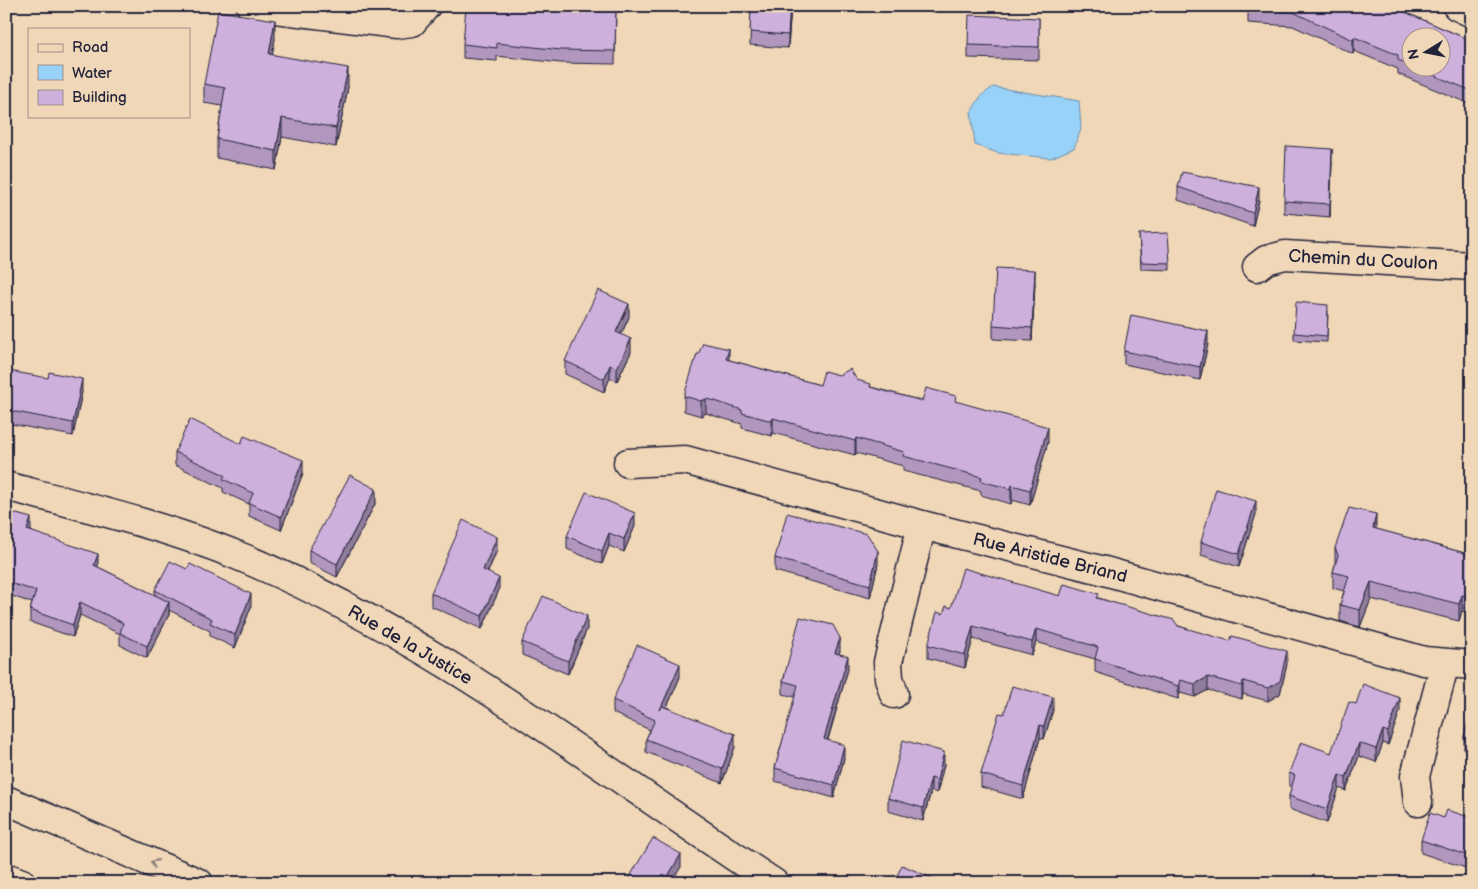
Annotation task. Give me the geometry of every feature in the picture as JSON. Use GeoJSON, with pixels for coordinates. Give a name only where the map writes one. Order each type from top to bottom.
{"type":"FeatureCollection","features":[{"type":"Feature","properties":{"kind":"main road"},"geometry":{"type":"LineString","coordinates":[[251,6],[397,24],[412,22],[426,6]]}},
{"type":"Feature","properties":{"kind":"main road"},"geometry":{"type":"LineString","coordinates":[[1457,6],[1472,13]]}},
{"type":"Feature","properties":{"kind":"main road","name":"Chemin du Coulon"},"geometry":{"type":"LineString","coordinates":[[1257,267],[1266,260],[1285,255],[1472,266]]}},
{"type":"Feature","properties":{"kind":"main road","name":"Rue Aristide Briand"},"geometry":{"type":"LineString","coordinates":[[628,463],[685,460],[922,525],[1100,570],[1424,660],[1472,665]]}},
{"type":"Feature","properties":{"kind":"main road","name":"Rue de la Justice"},"geometry":{"type":"LineString","coordinates":[[6,486],[170,532],[240,556],[304,586],[418,646],[470,678],[774,883]]}},
{"type":"Feature","properties":{"kind":"main road"},"geometry":{"type":"LineString","coordinates":[[894,694],[889,678],[888,662],[922,525]]}},
{"type":"Feature","properties":{"kind":"main road"},"geometry":{"type":"LineString","coordinates":[[1418,802],[1414,776],[1445,663]]}},
{"type":"Feature","properties":{"kind":"main road"},"geometry":{"type":"LineString","coordinates":[[6,800],[199,883]]}},
{"type":"Feature","properties":{"kind":"main road"},"geometry":{"type":"LineString","coordinates":[[6,877],[22,883]]}},
{"type":"Feature","properties":{"kind":"water"},"geometry":{"type":"Polygon","coordinates":[[[993,87],[1079,101],[1081,129],[1074,148],[1051,158],[998,153],[975,145],[971,112],[981,96],[993,87]]]}},
{"type":"Feature","properties":{"kind":"building"},"geometry":{"type":"Polygon","coordinates":[[[466,6],[616,6],[615,51],[561,50],[497,43],[497,48],[463,44],[466,6]]]}},
{"type":"Feature","properties":{"kind":"building"},"geometry":{"type":"Polygon","coordinates":[[[751,6],[790,6],[788,35],[750,32],[751,6]]]}},
{"type":"Feature","properties":{"kind":"building"},"geometry":{"type":"Polygon","coordinates":[[[1248,6],[1391,6],[1442,28],[1400,28],[1400,61],[1398,60],[1398,55],[1354,37],[1353,40],[1293,12],[1248,9],[1248,6]]]}},
{"type":"Feature","properties":{"kind":"building"},"geometry":{"type":"Polygon","coordinates":[[[218,11],[275,20],[269,54],[348,68],[336,128],[282,118],[276,151],[217,139],[225,88],[204,84],[218,11]]]}},
{"type":"Feature","properties":{"kind":"building"},"geometry":{"type":"Polygon","coordinates":[[[969,15],[1039,18],[1039,47],[968,45],[969,15]]]}},
{"type":"Feature","properties":{"kind":"building"},"geometry":{"type":"Polygon","coordinates":[[[1450,31],[1472,41],[1472,91],[1440,78],[1450,78],[1450,31]]]}},
{"type":"Feature","properties":{"kind":"building"},"geometry":{"type":"Polygon","coordinates":[[[1286,146],[1332,149],[1330,204],[1284,201],[1286,146]]]}},
{"type":"Feature","properties":{"kind":"building"},"geometry":{"type":"Polygon","coordinates":[[[1182,172],[1259,187],[1253,213],[1178,187],[1182,172]]]}},
{"type":"Feature","properties":{"kind":"building"},"geometry":{"type":"Polygon","coordinates":[[[1168,233],[1170,263],[1141,262],[1139,234],[1168,233]]]}},
{"type":"Feature","properties":{"kind":"building"},"geometry":{"type":"Polygon","coordinates":[[[996,268],[1035,270],[1032,328],[993,325],[996,268]]]}},
{"type":"Feature","properties":{"kind":"building"},"geometry":{"type":"Polygon","coordinates":[[[598,290],[629,304],[616,332],[631,339],[617,368],[610,365],[604,379],[565,361],[598,290]]]}},
{"type":"Feature","properties":{"kind":"building"},"geometry":{"type":"Polygon","coordinates":[[[1469,298],[1472,298],[1472,320],[1467,319],[1469,298]]]}},
{"type":"Feature","properties":{"kind":"building"},"geometry":{"type":"Polygon","coordinates":[[[1296,302],[1328,305],[1327,336],[1294,333],[1296,302]]]}},
{"type":"Feature","properties":{"kind":"building"},"geometry":{"type":"Polygon","coordinates":[[[1131,315],[1208,331],[1200,367],[1124,351],[1131,315]]]}},
{"type":"Feature","properties":{"kind":"building"},"geometry":{"type":"Polygon","coordinates":[[[703,343],[729,349],[726,359],[820,385],[824,371],[839,375],[850,369],[857,380],[871,384],[870,387],[922,401],[926,388],[956,396],[955,401],[1048,427],[1030,490],[1012,485],[1011,489],[981,481],[982,477],[903,456],[904,452],[856,438],[855,441],[773,418],[772,421],[742,413],[742,410],[715,401],[706,399],[701,401],[684,396],[697,354],[703,343]]]}},
{"type":"Feature","properties":{"kind":"building"},"geometry":{"type":"Polygon","coordinates":[[[9,371],[48,378],[49,372],[82,379],[73,423],[6,410],[6,387],[9,371]]]}},
{"type":"Feature","properties":{"kind":"building"},"geometry":{"type":"Polygon","coordinates":[[[190,419],[241,444],[244,436],[303,460],[281,517],[249,503],[253,493],[223,479],[225,475],[175,452],[190,419]]]}},
{"type":"Feature","properties":{"kind":"building"},"geometry":{"type":"Polygon","coordinates":[[[350,475],[376,489],[337,564],[309,550],[350,475]]]}},
{"type":"Feature","properties":{"kind":"building"},"geometry":{"type":"Polygon","coordinates":[[[1216,489],[1256,501],[1239,554],[1201,542],[1216,489]]]}},
{"type":"Feature","properties":{"kind":"building"},"geometry":{"type":"Polygon","coordinates":[[[586,492],[635,513],[624,539],[609,533],[602,551],[567,536],[586,492]]]}},
{"type":"Feature","properties":{"kind":"building"},"geometry":{"type":"Polygon","coordinates":[[[1349,508],[1376,514],[1373,528],[1472,555],[1472,597],[1462,595],[1459,604],[1371,582],[1360,610],[1340,605],[1349,576],[1333,572],[1338,555],[1335,548],[1349,508]]]}},
{"type":"Feature","properties":{"kind":"building"},"geometry":{"type":"Polygon","coordinates":[[[6,511],[31,518],[27,530],[98,554],[94,565],[169,602],[147,646],[120,633],[123,623],[80,602],[73,625],[30,610],[36,591],[6,582],[6,511]]]}},
{"type":"Feature","properties":{"kind":"building"},"geometry":{"type":"Polygon","coordinates":[[[787,513],[867,534],[878,551],[870,585],[775,558],[787,513]]]}},
{"type":"Feature","properties":{"kind":"building"},"geometry":{"type":"Polygon","coordinates":[[[463,520],[497,537],[483,570],[499,578],[482,616],[431,593],[463,520]]]}},
{"type":"Feature","properties":{"kind":"building"},"geometry":{"type":"Polygon","coordinates":[[[170,561],[187,569],[190,564],[251,594],[235,635],[210,623],[212,619],[155,590],[170,561]]]}},
{"type":"Feature","properties":{"kind":"building"},"geometry":{"type":"Polygon","coordinates":[[[963,568],[1060,596],[1064,584],[1099,594],[1097,598],[1174,620],[1178,626],[1230,641],[1232,636],[1287,651],[1280,681],[1268,688],[1243,681],[1242,686],[1208,677],[1195,684],[1180,680],[1178,686],[1095,659],[1098,647],[1036,629],[1032,642],[973,626],[965,655],[928,645],[937,612],[943,614],[946,606],[951,608],[963,568]]]}},
{"type":"Feature","properties":{"kind":"building"},"geometry":{"type":"Polygon","coordinates":[[[543,596],[587,616],[568,661],[522,642],[543,596]]]}},
{"type":"Feature","properties":{"kind":"building"},"geometry":{"type":"Polygon","coordinates":[[[800,617],[833,625],[840,638],[835,653],[848,656],[824,739],[844,745],[834,785],[775,768],[798,685],[783,681],[800,617]]]}},
{"type":"Feature","properties":{"kind":"building"},"geometry":{"type":"Polygon","coordinates":[[[637,645],[680,664],[660,710],[662,706],[735,734],[722,769],[646,739],[655,720],[613,700],[637,645]]]}},
{"type":"Feature","properties":{"kind":"building"},"geometry":{"type":"Polygon","coordinates":[[[1363,684],[1400,698],[1388,732],[1383,730],[1376,749],[1359,743],[1346,778],[1339,775],[1327,810],[1289,796],[1295,775],[1289,773],[1301,742],[1331,753],[1349,702],[1356,704],[1363,684]]]}},
{"type":"Feature","properties":{"kind":"building"},"geometry":{"type":"Polygon","coordinates":[[[1012,686],[1053,697],[1044,726],[1040,725],[1023,786],[981,774],[999,713],[1004,714],[1012,686]]]}},
{"type":"Feature","properties":{"kind":"building"},"geometry":{"type":"Polygon","coordinates":[[[1472,708],[1472,739],[1464,737],[1472,708]]]}},
{"type":"Feature","properties":{"kind":"building"},"geometry":{"type":"Polygon","coordinates":[[[903,740],[944,752],[937,780],[931,778],[923,808],[888,798],[903,740]]]}},
{"type":"Feature","properties":{"kind":"building"},"geometry":{"type":"Polygon","coordinates":[[[1447,810],[1472,818],[1472,857],[1421,840],[1430,813],[1444,818],[1447,810]]]}},
{"type":"Feature","properties":{"kind":"building"},"geometry":{"type":"Polygon","coordinates":[[[653,838],[681,854],[664,883],[626,883],[653,838]]]}},
{"type":"Feature","properties":{"kind":"building"},"geometry":{"type":"Polygon","coordinates":[[[902,865],[941,882],[944,883],[894,883],[902,865]]]}}]}
